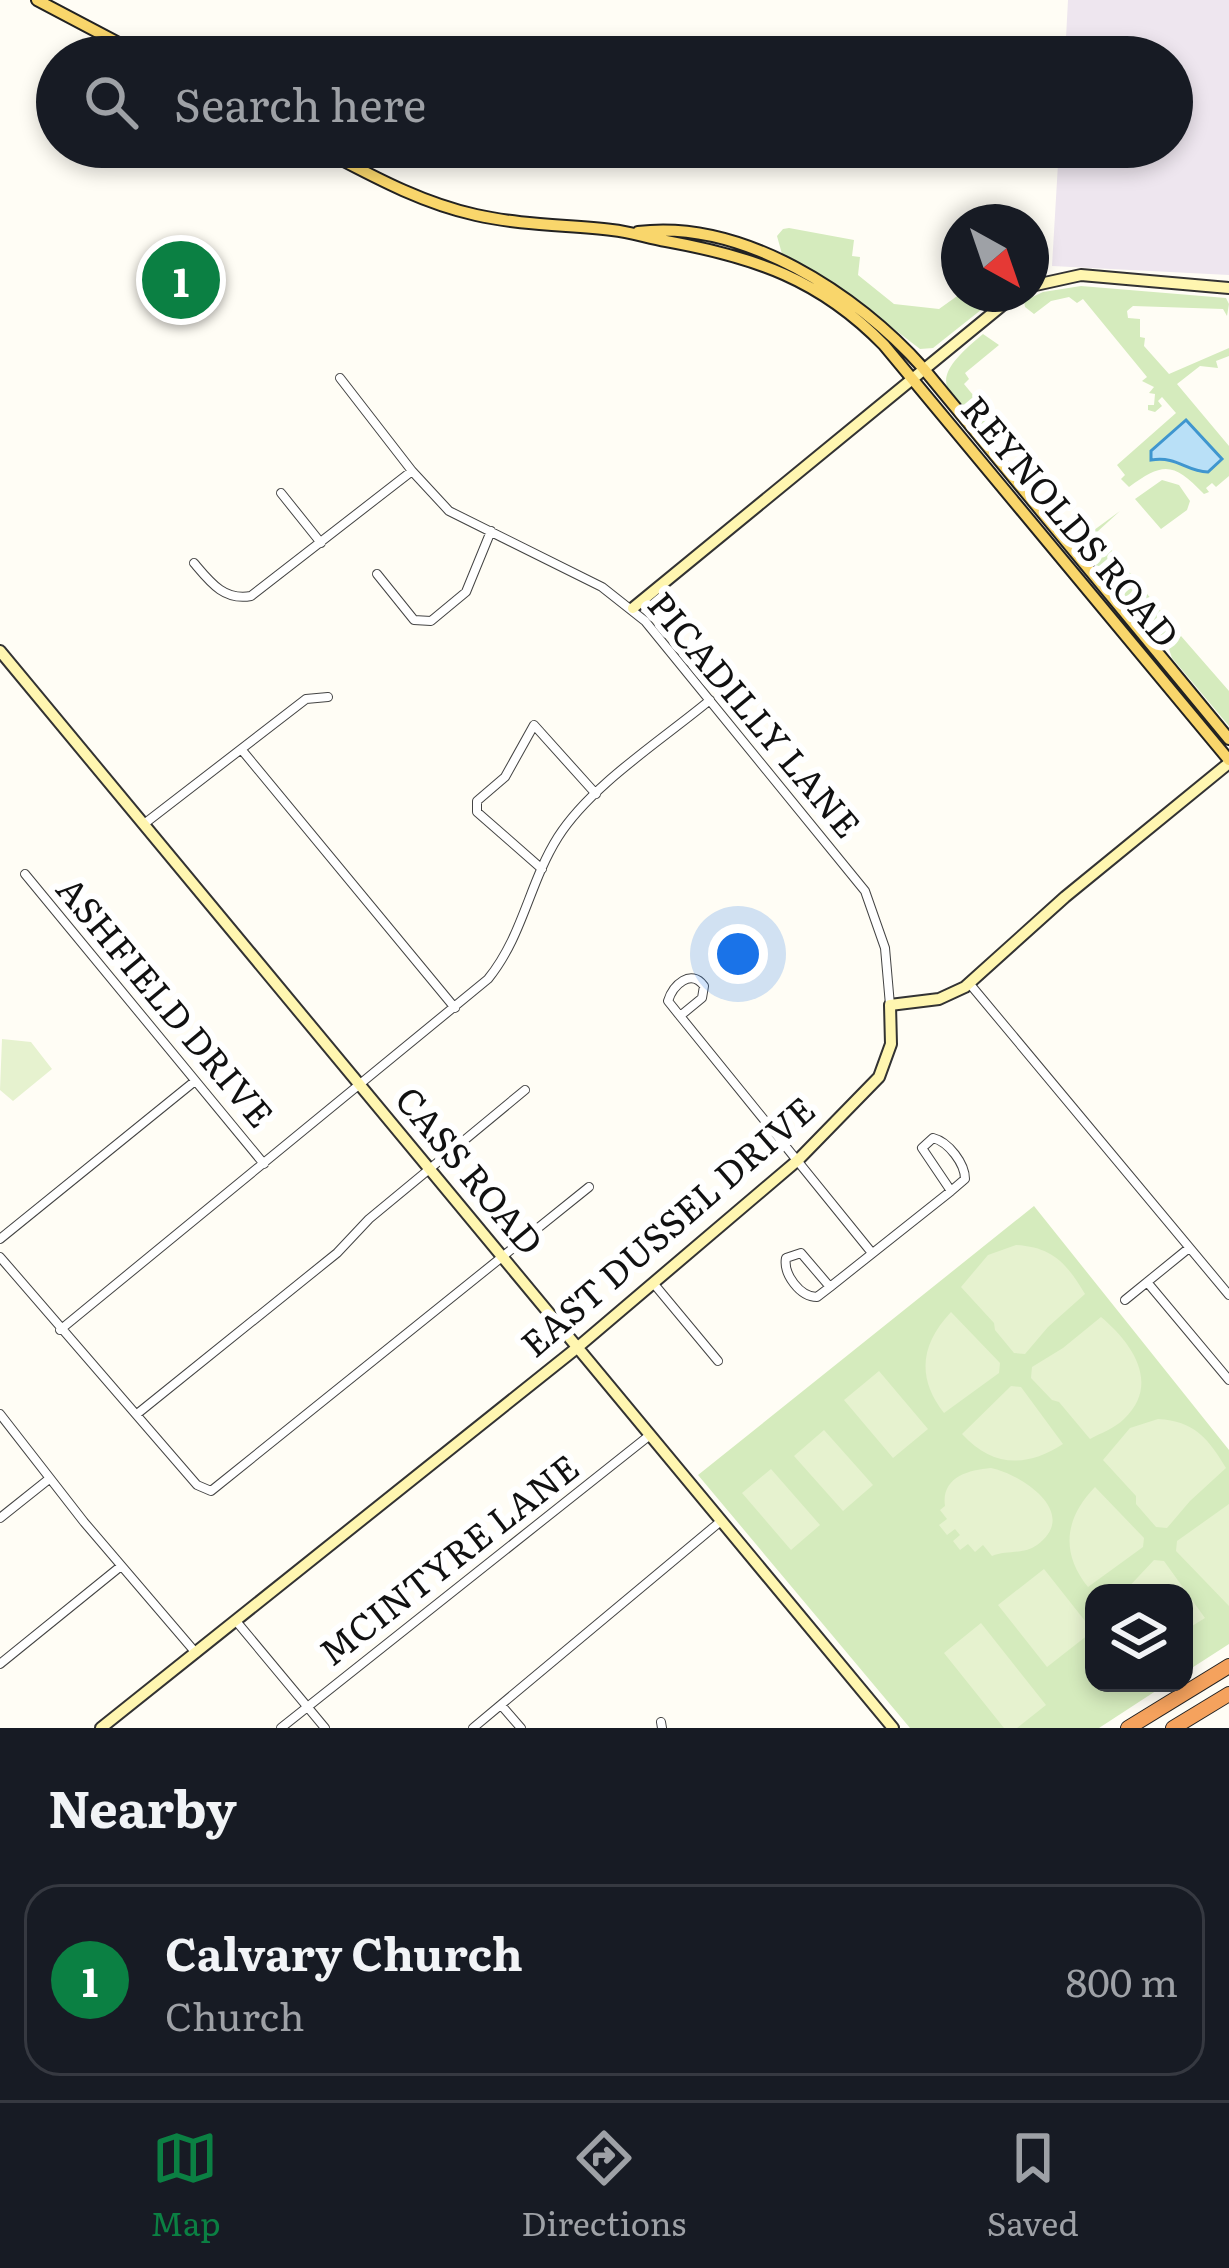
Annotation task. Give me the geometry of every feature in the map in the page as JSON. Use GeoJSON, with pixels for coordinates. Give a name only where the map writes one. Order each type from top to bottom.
{"type":"FeatureCollection","features":[{"type":"Feature","properties":{"kind":"highway"},"geometry":{"type":"LineString","coordinates":[[1128,1728],[1229,1666]]}},
{"type":"Feature","properties":{"kind":"highway"},"geometry":{"type":"LineString","coordinates":[[1173,1728],[1229,1694]]}},
{"type":"Feature","properties":{"kind":"main road"},"geometry":{"type":"LineString","coordinates":[[37,0],[105,36]]}},
{"type":"Feature","properties":{"kind":"main road"},"geometry":{"type":"LineString","coordinates":[[358,168],[448,208],[495,219],[635,233]]}},
{"type":"Feature","properties":{"kind":"main road","name":"REYNOLDS ROAD"},"geometry":{"type":"LineString","coordinates":[[635,233],[657,230],[740,245],[789,264],[835,290],[890,332],[1229,739]]}},
{"type":"Feature","properties":{"kind":"main road","name":"REYNOLDS ROAD"},"geometry":{"type":"LineString","coordinates":[[635,233],[746,257],[800,281],[868,329],[1229,761]]}},
{"type":"Feature","properties":{"kind":"street"},"geometry":{"type":"LineString","coordinates":[[1049,282],[1081,275],[1229,288]]}},
{"type":"Feature","properties":{"kind":"street"},"geometry":{"type":"LineString","coordinates":[[633,608],[993,312]]}},
{"type":"Feature","properties":{"kind":"street","name":"PICADILLY LANE"},"geometry":{"type":"LineString","coordinates":[[340,378],[449,511],[570,570],[633,608],[865,891],[884,944],[890,1005]]}},
{"type":"Feature","properties":{"kind":"street"},"geometry":{"type":"LineString","coordinates":[[194,563],[224,593],[242,598],[257,592],[412,471]]}},
{"type":"Feature","properties":{"kind":"street"},"geometry":{"type":"LineString","coordinates":[[281,493],[321,543]]}},
{"type":"Feature","properties":{"kind":"street"},"geometry":{"type":"LineString","coordinates":[[377,574],[414,620],[430,621],[466,592],[490,531]]}},
{"type":"Feature","properties":{"kind":"street","name":"CASS ROAD"},"geometry":{"type":"LineString","coordinates":[[0,651],[892,1728]]}},
{"type":"Feature","properties":{"kind":"street"},"geometry":{"type":"LineString","coordinates":[[143,824],[306,699],[328,697]]}},
{"type":"Feature","properties":{"kind":"street"},"geometry":{"type":"LineString","coordinates":[[60,1330],[455,1008],[502,962],[562,832],[596,794],[710,700]]}},
{"type":"Feature","properties":{"kind":"street"},"geometry":{"type":"LineString","coordinates":[[542,870],[481,818],[477,801],[505,777],[534,725],[596,794]]}},
{"type":"Feature","properties":{"kind":"street"},"geometry":{"type":"LineString","coordinates":[[241,749],[455,1008]]}},
{"type":"Feature","properties":{"kind":"street"},"geometry":{"type":"LineString","coordinates":[[890,1005],[939,999],[970,983],[1229,761]]}},
{"type":"Feature","properties":{"kind":"street","name":"ASHFIELD DRIVE"},"geometry":{"type":"LineString","coordinates":[[25,874],[264,1164]]}},
{"type":"Feature","properties":{"kind":"street"},"geometry":{"type":"LineString","coordinates":[[680,1016],[702,998],[704,986],[691,977],[670,992],[668,1001],[680,1016],[798,1160],[872,1253]]}},
{"type":"Feature","properties":{"kind":"street"},"geometry":{"type":"LineString","coordinates":[[970,983],[1226,1292]]}},
{"type":"Feature","properties":{"kind":"street","name":"EAST DUSSEL DRIVE"},"geometry":{"type":"LineString","coordinates":[[101,1728],[578,1347],[798,1160],[879,1077],[891,1043],[890,1005]]}},
{"type":"Feature","properties":{"kind":"street"},"geometry":{"type":"LineString","coordinates":[[0,1239],[195,1081]]}},
{"type":"Feature","properties":{"kind":"street"},"geometry":{"type":"LineString","coordinates":[[137,1414],[337,1253],[369,1219],[524,1090]]}},
{"type":"Feature","properties":{"kind":"street"},"geometry":{"type":"LineString","coordinates":[[830,1287],[801,1253],[786,1258],[787,1272],[809,1298],[830,1287],[951,1191],[964,1180],[964,1168],[942,1140],[933,1138],[922,1148],[924,1157],[951,1191]]}},
{"type":"Feature","properties":{"kind":"street"},"geometry":{"type":"LineString","coordinates":[[0,1257],[196,1485],[211,1491],[589,1187]]}},
{"type":"Feature","properties":{"kind":"street"},"geometry":{"type":"LineString","coordinates":[[1125,1300],[1189,1248]]}},
{"type":"Feature","properties":{"kind":"street"},"geometry":{"type":"LineString","coordinates":[[1147,1282],[1228,1378]]}},
{"type":"Feature","properties":{"kind":"street"},"geometry":{"type":"LineString","coordinates":[[654,1284],[718,1361]]}},
{"type":"Feature","properties":{"kind":"street"},"geometry":{"type":"LineString","coordinates":[[0,1414],[196,1652]]}},
{"type":"Feature","properties":{"kind":"street","name":"MCINTYRE LANE"},"geometry":{"type":"LineString","coordinates":[[281,1728],[650,1435]]}},
{"type":"Feature","properties":{"kind":"street"},"geometry":{"type":"LineString","coordinates":[[0,1517],[49,1479]]}},
{"type":"Feature","properties":{"kind":"street"},"geometry":{"type":"LineString","coordinates":[[473,1728],[722,1520]]}},
{"type":"Feature","properties":{"kind":"street"},"geometry":{"type":"LineString","coordinates":[[0,1664],[121,1566]]}},
{"type":"Feature","properties":{"kind":"street"},"geometry":{"type":"LineString","coordinates":[[236,1621],[326,1728]]}},
{"type":"Feature","properties":{"kind":"street"},"geometry":{"type":"LineString","coordinates":[[501,1705],[521,1728]]}},
{"type":"Feature","properties":{"kind":"shaded area"},"geometry":{"type":"Polygon","coordinates":[[[1068,0],[1229,0],[1229,275],[1052,266],[1058,168],[1193,168],[1193,36],[1066,36],[1068,0]]]}},
{"type":"Feature","properties":{"kind":"green space"},"geometry":{"type":"Polygon","coordinates":[[[783,229],[854,240],[852,256],[860,257],[858,275],[894,304],[978,312],[933,348],[920,349],[838,286],[782,254],[777,236],[783,229]]]}},
{"type":"Feature","properties":{"kind":"green space"},"geometry":{"type":"Polygon","coordinates":[[[1081,286],[1226,298],[1227,316],[1223,309],[1133,306],[1127,311],[1128,318],[1140,319],[1144,346],[1169,374],[1229,348],[1229,356],[1216,361],[1218,368],[1200,366],[1177,384],[1229,446],[1229,476],[1216,487],[1212,483],[1204,494],[1185,476],[1168,469],[1129,487],[1121,479],[1125,475],[1117,465],[1176,413],[1162,397],[1158,401],[1162,406],[1155,412],[1148,410],[1148,405],[1154,405],[1155,394],[1149,393],[1154,387],[1142,381],[1147,377],[1083,299],[1049,303],[1049,291],[1081,286]]]}},
{"type":"Feature","properties":{"kind":"green space"},"geometry":{"type":"Polygon","coordinates":[[[983,334],[999,345],[965,373],[969,379],[964,384],[996,423],[986,439],[947,385],[953,364],[983,334]]]}},
{"type":"Feature","properties":{"kind":"green space"},"geometry":{"type":"Polygon","coordinates":[[[1162,480],[1179,485],[1190,501],[1187,510],[1161,529],[1135,499],[1162,480]]]}},
{"type":"Feature","properties":{"kind":"green space"},"geometry":{"type":"Polygon","coordinates":[[[1120,511],[1097,532],[1173,626],[1164,636],[1152,634],[1081,547],[1090,533],[1120,511]]]}},
{"type":"Feature","properties":{"kind":"green space"},"geometry":{"type":"Polygon","coordinates":[[[1181,636],[1229,691],[1229,726],[1172,658],[1169,649],[1181,636]]]}},
{"type":"Feature","properties":{"kind":"green space"},"geometry":{"type":"Polygon","coordinates":[[[2,1039],[31,1042],[52,1069],[13,1101],[0,1090],[2,1039]]]}},
{"type":"Feature","properties":{"kind":"green space"},"geometry":{"type":"Polygon","coordinates":[[[1034,1206],[1229,1450],[1229,1644],[1193,1667],[1193,1584],[1085,1584],[1085,1692],[1154,1692],[1099,1728],[910,1728],[698,1475],[1034,1206]]]}},
{"type":"Feature","properties":{"kind":"green space"},"geometry":{"type":"Polygon","coordinates":[[[1016,1245],[1040,1249],[1058,1259],[1085,1294],[1025,1354],[1014,1353],[961,1287],[988,1255],[1016,1245]]]}},
{"type":"Feature","properties":{"kind":"green space"},"geometry":{"type":"Polygon","coordinates":[[[951,1312],[1000,1363],[999,1373],[944,1413],[929,1387],[926,1361],[933,1336],[951,1312]]]}},
{"type":"Feature","properties":{"kind":"green space"},"geometry":{"type":"Polygon","coordinates":[[[1101,1317],[1131,1350],[1141,1391],[1124,1419],[1090,1439],[1031,1378],[1032,1367],[1101,1317]]]}},
{"type":"Feature","properties":{"kind":"green space"},"geometry":{"type":"Polygon","coordinates":[[[879,1371],[928,1429],[893,1458],[844,1400],[879,1371]]]}},
{"type":"Feature","properties":{"kind":"green space"},"geometry":{"type":"Polygon","coordinates":[[[1011,1386],[1021,1387],[1063,1444],[1036,1457],[1010,1460],[985,1453],[962,1434],[1011,1386]]]}},
{"type":"Feature","properties":{"kind":"green space"},"geometry":{"type":"Polygon","coordinates":[[[1158,1419],[1181,1423],[1199,1433],[1226,1468],[1167,1528],[1156,1527],[1103,1460],[1130,1428],[1158,1419]]]}},
{"type":"Feature","properties":{"kind":"green space"},"geometry":{"type":"Polygon","coordinates":[[[824,1430],[873,1485],[843,1511],[794,1456],[824,1430]]]}},
{"type":"Feature","properties":{"kind":"green space"},"geometry":{"type":"Polygon","coordinates":[[[991,1468],[1017,1478],[1050,1508],[1049,1533],[1032,1548],[992,1556],[983,1545],[975,1552],[968,1544],[960,1550],[953,1541],[960,1535],[955,1529],[947,1535],[939,1525],[947,1519],[940,1510],[951,1482],[991,1468]]]}},
{"type":"Feature","properties":{"kind":"green space"},"geometry":{"type":"Polygon","coordinates":[[[771,1469],[820,1525],[791,1550],[742,1493],[771,1469]]]}},
{"type":"Feature","properties":{"kind":"green space"},"geometry":{"type":"Polygon","coordinates":[[[1095,1487],[1144,1538],[1143,1547],[1092,1584],[1086,1584],[1079,1574],[1070,1548],[1072,1523],[1095,1487]]]}},
{"type":"Feature","properties":{"kind":"green space"},"geometry":{"type":"Polygon","coordinates":[[[1229,1504],[1229,1606],[1176,1551],[1177,1541],[1229,1504]]]}},
{"type":"Feature","properties":{"kind":"green space"},"geometry":{"type":"Polygon","coordinates":[[[1154,1560],[1164,1561],[1181,1584],[1131,1584],[1154,1560]]]}},
{"type":"Feature","properties":{"kind":"green space"},"geometry":{"type":"Polygon","coordinates":[[[1044,1569],[1085,1621],[1085,1637],[1047,1667],[998,1605],[1044,1569]]]}},
{"type":"Feature","properties":{"kind":"green space"},"geometry":{"type":"Polygon","coordinates":[[[1193,1601],[1205,1618],[1193,1625],[1193,1601]]]}},
{"type":"Feature","properties":{"kind":"green space"},"geometry":{"type":"Polygon","coordinates":[[[981,1623],[1046,1705],[1017,1728],[1004,1728],[944,1653],[981,1623]]]}},
{"type":"Feature","properties":{"kind":"water"},"geometry":{"type":"Polygon","coordinates":[[[1186,420],[1222,459],[1208,472],[1151,460],[1151,451],[1186,420]]]}},
{"type":"Feature","properties":{"kind":"place","name":"Calvary Church"},"geometry":{"type":"Point","coordinates":[181,280]}}]}
